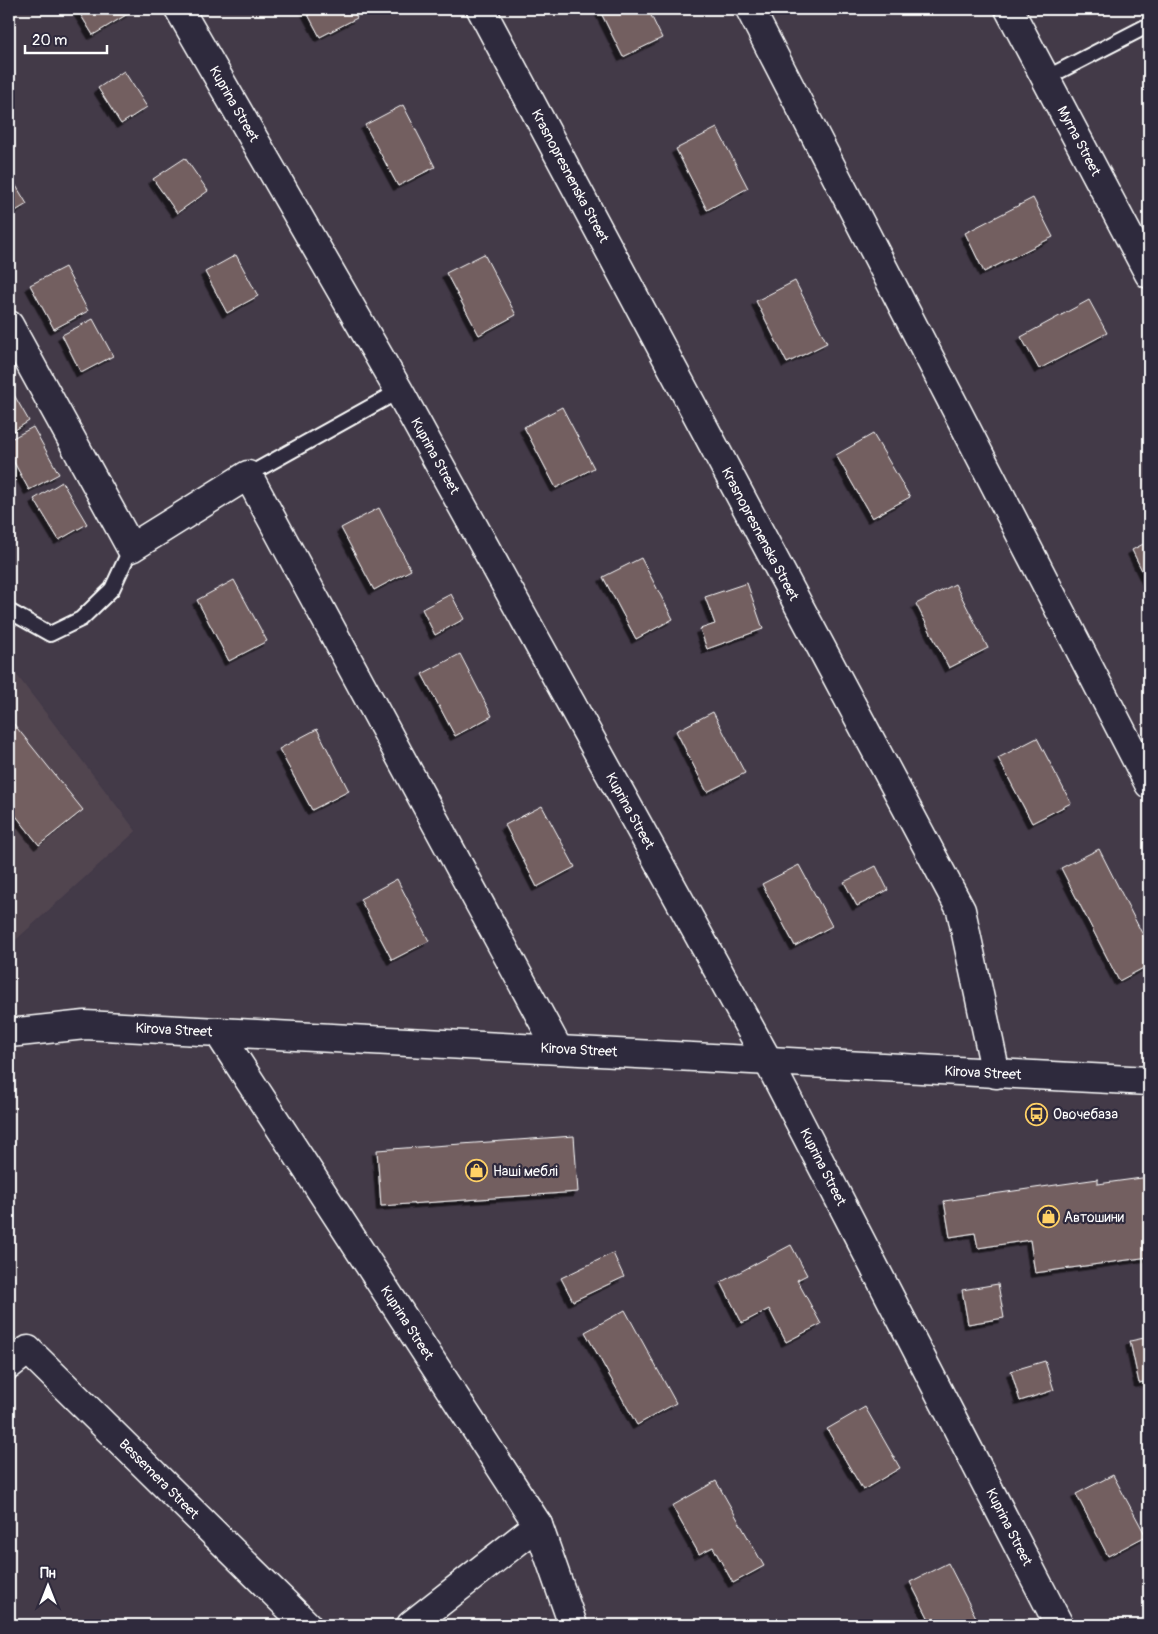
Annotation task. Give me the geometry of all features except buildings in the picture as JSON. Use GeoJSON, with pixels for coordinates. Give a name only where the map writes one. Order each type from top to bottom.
{"type":"FeatureCollection","features":[{"type":"Feature","properties":{"kind":"street","name":"Kuprina Street"},"geometry":{"type":"LineString","coordinates":[[180,9],[399,391],[768,1061],[1059,1625]]}},
{"type":"Feature","properties":{"kind":"street","name":"Krasnopresnenska Street"},"geometry":{"type":"LineString","coordinates":[[481,9],[961,910],[996,1074]]}},
{"type":"Feature","properties":{"kind":"street"},"geometry":{"type":"LineString","coordinates":[[750,9],[1149,784]]}},
{"type":"Feature","properties":{"kind":"street","name":"Myrna Street"},"geometry":{"type":"LineString","coordinates":[[1009,9],[1149,274]]}},
{"type":"Feature","properties":{"kind":"street"},"geometry":{"type":"LineString","coordinates":[[9,325],[131,548],[248,475],[558,1049]]}},
{"type":"Feature","properties":{"kind":"street","name":"Kirova Street"},"geometry":{"type":"LineString","coordinates":[[9,1033],[85,1025],[558,1049],[1149,1084]]}},
{"type":"Feature","properties":{"kind":"street","name":"Kuprina Street"},"geometry":{"type":"LineString","coordinates":[[218,1032],[538,1525],[573,1625]]}},
{"type":"Feature","properties":{"kind":"street","name":"Bessemera Street"},"geometry":{"type":"LineString","coordinates":[[9,1365],[28,1350],[307,1625]]}},
{"type":"Feature","properties":{"kind":"street"},"geometry":{"type":"LineString","coordinates":[[412,1625],[538,1525]]}},
{"type":"Feature","properties":{"kind":"lane"},"geometry":{"type":"LineString","coordinates":[[1046,78],[1149,25]]}},
{"type":"Feature","properties":{"kind":"lane"},"geometry":{"type":"LineString","coordinates":[[248,475],[399,391]]}},
{"type":"Feature","properties":{"kind":"lane"},"geometry":{"type":"LineString","coordinates":[[9,611],[50,634],[81,619],[112,589],[131,548]]}},
{"type":"Feature","properties":{"kind":"shaded area"},"geometry":{"type":"Polygon","coordinates":[[[9,665],[136,831],[9,946],[9,665]]]}},
{"type":"Feature","properties":{"kind":"place","name":"Овочебаза"},"geometry":{"type":"Point","coordinates":[1037,1114]}},
{"type":"Feature","properties":{"kind":"place","name":"Наші меблі"},"geometry":{"type":"Point","coordinates":[477,1171]}},
{"type":"Feature","properties":{"kind":"place","name":"Автошини"},"geometry":{"type":"Point","coordinates":[1048,1217]}}]}
